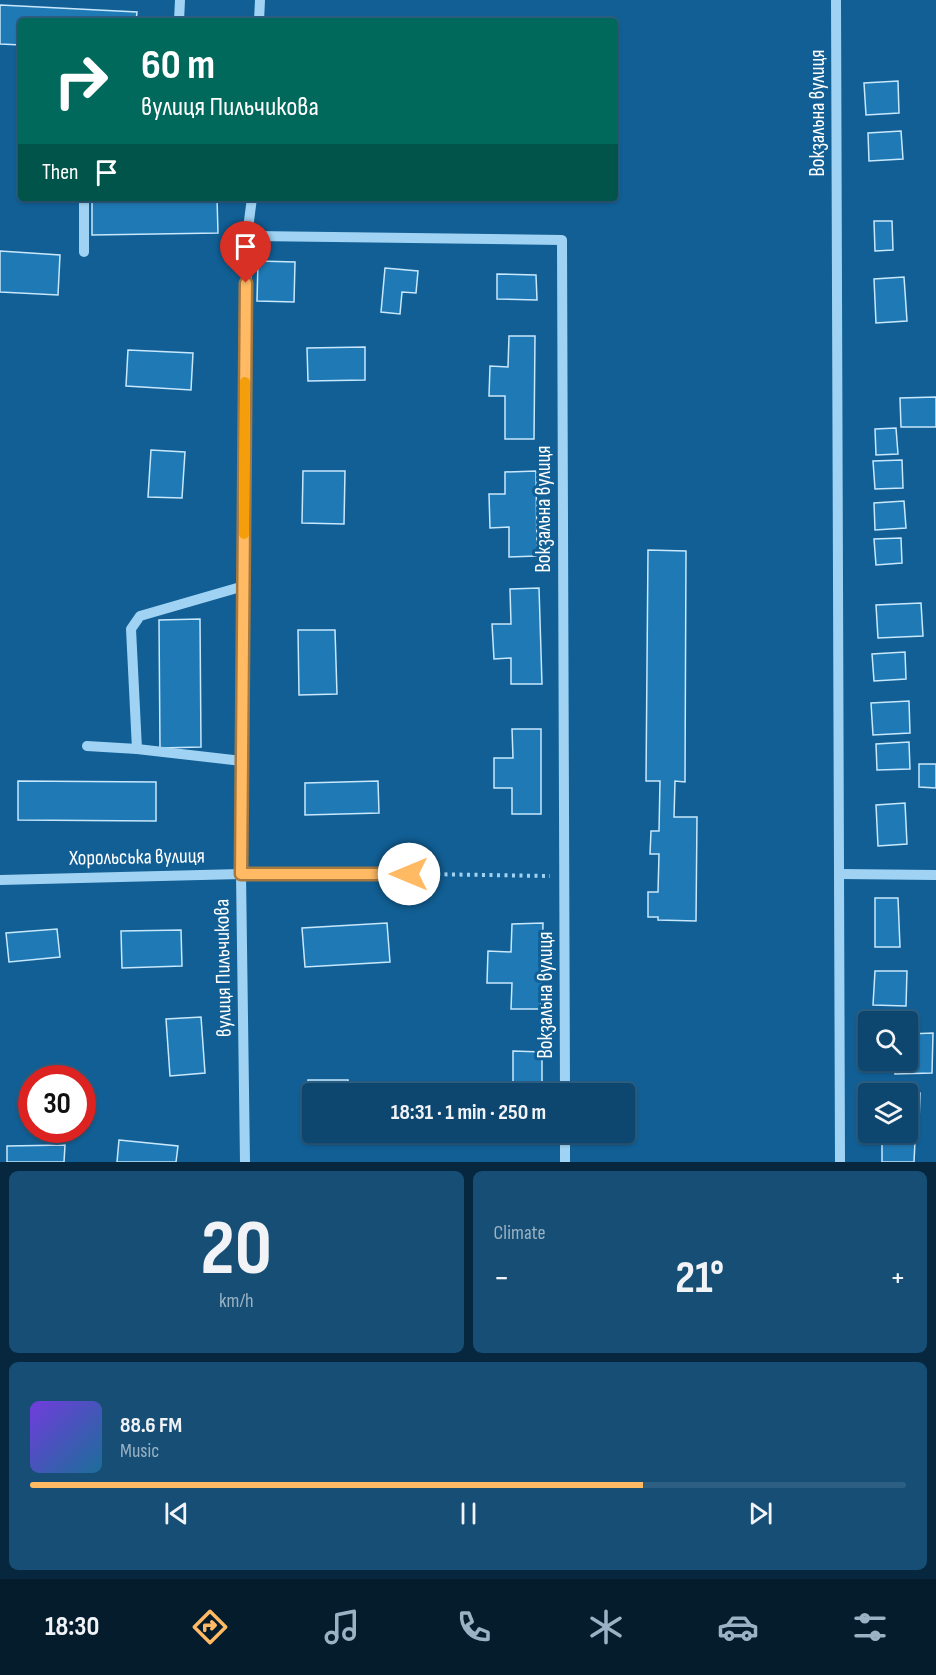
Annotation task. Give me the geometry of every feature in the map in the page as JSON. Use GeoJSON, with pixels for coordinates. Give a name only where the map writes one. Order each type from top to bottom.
{"type":"FeatureCollection","features":[{"type":"Feature","properties":{"kind":"street"},"geometry":{"type":"LineString","coordinates":[[179,18],[180,0]]}},
{"type":"Feature","properties":{"kind":"street"},"geometry":{"type":"LineString","coordinates":[[259,18],[260,0]]}},
{"type":"Feature","properties":{"kind":"street","name":"Вокзальна вулиця"},"geometry":{"type":"LineString","coordinates":[[836,0],[840,1162]]}},
{"type":"Feature","properties":{"kind":"street"},"geometry":{"type":"LineString","coordinates":[[84,201],[84,252]]}},
{"type":"Feature","properties":{"kind":"street","name":"вулиця Пильчикова"},"geometry":{"type":"LineString","coordinates":[[245,1162],[241,874],[247,236],[252,201]]}},
{"type":"Feature","properties":{"kind":"street","name":"Вокзальна вулиця"},"geometry":{"type":"LineString","coordinates":[[247,236],[562,240],[565,1083]]}},
{"type":"Feature","properties":{"kind":"street"},"geometry":{"type":"LineString","coordinates":[[137,750],[131,629],[140,616],[244,586]]}},
{"type":"Feature","properties":{"kind":"street"},"geometry":{"type":"LineString","coordinates":[[87,746],[242,761]]}},
{"type":"Feature","properties":{"kind":"street","name":"Хорольська вулиця"},"geometry":{"type":"LineString","coordinates":[[0,880],[241,874],[409,874]]}},
{"type":"Feature","properties":{"kind":"street"},"geometry":{"type":"LineString","coordinates":[[840,874],[936,875]]}},
{"type":"Feature","properties":{"kind":"street"},"geometry":{"type":"LineString","coordinates":[[565,1143],[565,1162]]}},
{"type":"Feature","properties":{"kind":"path"},"geometry":{"type":"LineString","coordinates":[[409,874],[564,876]]}},
{"type":"Feature","properties":{"kind":"building"},"geometry":{"type":"Polygon","coordinates":[[[0,5],[137,12],[136,18],[18,18],[18,45],[0,44],[0,5]]]}},
{"type":"Feature","properties":{"kind":"building"},"geometry":{"type":"Polygon","coordinates":[[[898,81],[899,113],[866,115],[864,83],[898,81]]]}},
{"type":"Feature","properties":{"kind":"building"},"geometry":{"type":"Polygon","coordinates":[[[901,131],[903,159],[869,161],[868,133],[901,131]]]}},
{"type":"Feature","properties":{"kind":"building"},"geometry":{"type":"Polygon","coordinates":[[[92,201],[217,201],[218,233],[92,235],[92,201]]]}},
{"type":"Feature","properties":{"kind":"building"},"geometry":{"type":"Polygon","coordinates":[[[874,221],[892,221],[893,250],[875,251],[874,221]]]}},
{"type":"Feature","properties":{"kind":"building"},"geometry":{"type":"Polygon","coordinates":[[[0,251],[60,255],[58,295],[0,292],[0,251]]]}},
{"type":"Feature","properties":{"kind":"building"},"geometry":{"type":"Polygon","coordinates":[[[258,261],[295,262],[294,302],[257,301],[258,261]]]}},
{"type":"Feature","properties":{"kind":"building"},"geometry":{"type":"Polygon","coordinates":[[[385,268],[418,271],[416,293],[402,292],[400,314],[381,312],[385,268]]]}},
{"type":"Feature","properties":{"kind":"building"},"geometry":{"type":"Polygon","coordinates":[[[497,274],[536,275],[537,300],[497,299],[497,274]]]}},
{"type":"Feature","properties":{"kind":"building"},"geometry":{"type":"Polygon","coordinates":[[[904,277],[907,321],[876,323],[874,279],[904,277]]]}},
{"type":"Feature","properties":{"kind":"building"},"geometry":{"type":"Polygon","coordinates":[[[509,336],[535,336],[534,439],[505,439],[505,396],[489,396],[490,366],[508,367],[509,336]]]}},
{"type":"Feature","properties":{"kind":"building"},"geometry":{"type":"Polygon","coordinates":[[[365,347],[365,380],[308,381],[307,348],[365,347]]]}},
{"type":"Feature","properties":{"kind":"building"},"geometry":{"type":"Polygon","coordinates":[[[128,350],[193,353],[191,390],[126,386],[128,350]]]}},
{"type":"Feature","properties":{"kind":"building"},"geometry":{"type":"Polygon","coordinates":[[[936,397],[936,427],[901,427],[900,398],[936,397]]]}},
{"type":"Feature","properties":{"kind":"building"},"geometry":{"type":"Polygon","coordinates":[[[896,428],[898,454],[876,455],[875,429],[896,428]]]}},
{"type":"Feature","properties":{"kind":"building"},"geometry":{"type":"Polygon","coordinates":[[[151,450],[185,452],[182,498],[148,497],[151,450]]]}},
{"type":"Feature","properties":{"kind":"building"},"geometry":{"type":"Polygon","coordinates":[[[902,460],[903,488],[875,489],[873,461],[902,460]]]}},
{"type":"Feature","properties":{"kind":"building"},"geometry":{"type":"Polygon","coordinates":[[[303,471],[345,471],[344,524],[302,523],[303,471]]]}},
{"type":"Feature","properties":{"kind":"building"},"geometry":{"type":"Polygon","coordinates":[[[536,471],[537,556],[509,557],[509,527],[490,528],[489,494],[505,494],[505,472],[536,471]]]}},
{"type":"Feature","properties":{"kind":"building"},"geometry":{"type":"Polygon","coordinates":[[[904,501],[906,528],[875,530],[874,503],[904,501]]]}},
{"type":"Feature","properties":{"kind":"building"},"geometry":{"type":"Polygon","coordinates":[[[901,538],[902,563],[876,565],[874,539],[901,538]]]}},
{"type":"Feature","properties":{"kind":"building"},"geometry":{"type":"Polygon","coordinates":[[[648,550],[686,551],[685,782],[675,781],[674,817],[697,817],[696,921],[658,920],[658,917],[648,917],[648,892],[658,892],[659,854],[650,854],[651,831],[659,831],[660,781],[646,781],[648,550]]]}},
{"type":"Feature","properties":{"kind":"building"},"geometry":{"type":"Polygon","coordinates":[[[539,588],[542,684],[511,684],[511,658],[494,659],[492,624],[511,624],[510,589],[539,588]]]}},
{"type":"Feature","properties":{"kind":"building"},"geometry":{"type":"Polygon","coordinates":[[[921,603],[923,636],[878,638],[876,605],[921,603]]]}},
{"type":"Feature","properties":{"kind":"building"},"geometry":{"type":"Polygon","coordinates":[[[200,619],[201,747],[160,748],[159,620],[200,619]]]}},
{"type":"Feature","properties":{"kind":"building"},"geometry":{"type":"Polygon","coordinates":[[[298,630],[335,630],[337,694],[299,695],[298,630]]]}},
{"type":"Feature","properties":{"kind":"building"},"geometry":{"type":"Polygon","coordinates":[[[905,652],[906,679],[874,681],[872,654],[905,652]]]}},
{"type":"Feature","properties":{"kind":"building"},"geometry":{"type":"Polygon","coordinates":[[[909,701],[910,733],[873,735],[871,703],[909,701]]]}},
{"type":"Feature","properties":{"kind":"building"},"geometry":{"type":"Polygon","coordinates":[[[512,729],[541,729],[541,814],[512,814],[512,788],[494,788],[494,758],[513,758],[512,729]]]}},
{"type":"Feature","properties":{"kind":"building"},"geometry":{"type":"Polygon","coordinates":[[[909,742],[910,769],[877,770],[876,744],[909,742]]]}},
{"type":"Feature","properties":{"kind":"building"},"geometry":{"type":"Polygon","coordinates":[[[919,764],[936,764],[936,788],[919,787],[919,764]]]}},
{"type":"Feature","properties":{"kind":"building"},"geometry":{"type":"Polygon","coordinates":[[[18,781],[156,782],[156,821],[18,820],[18,781]]]}},
{"type":"Feature","properties":{"kind":"building"},"geometry":{"type":"Polygon","coordinates":[[[378,781],[379,813],[305,815],[305,783],[378,781]]]}},
{"type":"Feature","properties":{"kind":"building"},"geometry":{"type":"Polygon","coordinates":[[[905,803],[907,844],[878,846],[876,805],[905,803]]]}},
{"type":"Feature","properties":{"kind":"building"},"geometry":{"type":"Polygon","coordinates":[[[875,898],[898,898],[900,947],[875,947],[875,898]]]}},
{"type":"Feature","properties":{"kind":"building"},"geometry":{"type":"Polygon","coordinates":[[[387,923],[390,962],[305,967],[302,928],[387,923]]]}},
{"type":"Feature","properties":{"kind":"building"},"geometry":{"type":"Polygon","coordinates":[[[543,923],[541,1009],[511,1009],[512,983],[487,983],[488,951],[511,952],[512,924],[543,923]]]}},
{"type":"Feature","properties":{"kind":"building"},"geometry":{"type":"Polygon","coordinates":[[[57,929],[60,957],[9,962],[6,933],[57,929]]]}},
{"type":"Feature","properties":{"kind":"building"},"geometry":{"type":"Polygon","coordinates":[[[181,930],[182,966],[122,968],[121,931],[181,930]]]}},
{"type":"Feature","properties":{"kind":"building"},"geometry":{"type":"Polygon","coordinates":[[[875,971],[907,971],[906,1006],[873,1005],[875,971]]]}},
{"type":"Feature","properties":{"kind":"building"},"geometry":{"type":"Polygon","coordinates":[[[201,1017],[205,1073],[170,1076],[166,1019],[201,1017]]]}},
{"type":"Feature","properties":{"kind":"building"},"geometry":{"type":"Polygon","coordinates":[[[933,1033],[932,1073],[895,1074],[895,1071],[918,1071],[918,1034],[933,1033]]]}},
{"type":"Feature","properties":{"kind":"building"},"geometry":{"type":"Polygon","coordinates":[[[513,1051],[542,1052],[542,1083],[513,1083],[513,1051]]]}},
{"type":"Feature","properties":{"kind":"building"},"geometry":{"type":"Polygon","coordinates":[[[308,1080],[348,1080],[348,1083],[308,1083],[308,1080]]]}},
{"type":"Feature","properties":{"kind":"building"},"geometry":{"type":"Polygon","coordinates":[[[918,1093],[920,1093],[918,1122],[918,1093]]]}},
{"type":"Feature","properties":{"kind":"building"},"geometry":{"type":"Polygon","coordinates":[[[119,1140],[178,1146],[176,1162],[117,1162],[119,1140]]]}},
{"type":"Feature","properties":{"kind":"building"},"geometry":{"type":"Polygon","coordinates":[[[882,1143],[915,1143],[914,1162],[882,1162],[882,1143]]]}},
{"type":"Feature","properties":{"kind":"building"},"geometry":{"type":"Polygon","coordinates":[[[65,1145],[64,1162],[7,1162],[7,1146],[65,1145]]]}},
{"type":"Feature","properties":{"kind":"slow traffic"},"geometry":{"type":"LineString","coordinates":[[244,534],[245,382]]}},
{"type":"Feature","properties":{"kind":"route"},"geometry":{"type":"LineString","coordinates":[[246,283],[241,874],[409,874]]}}]}
